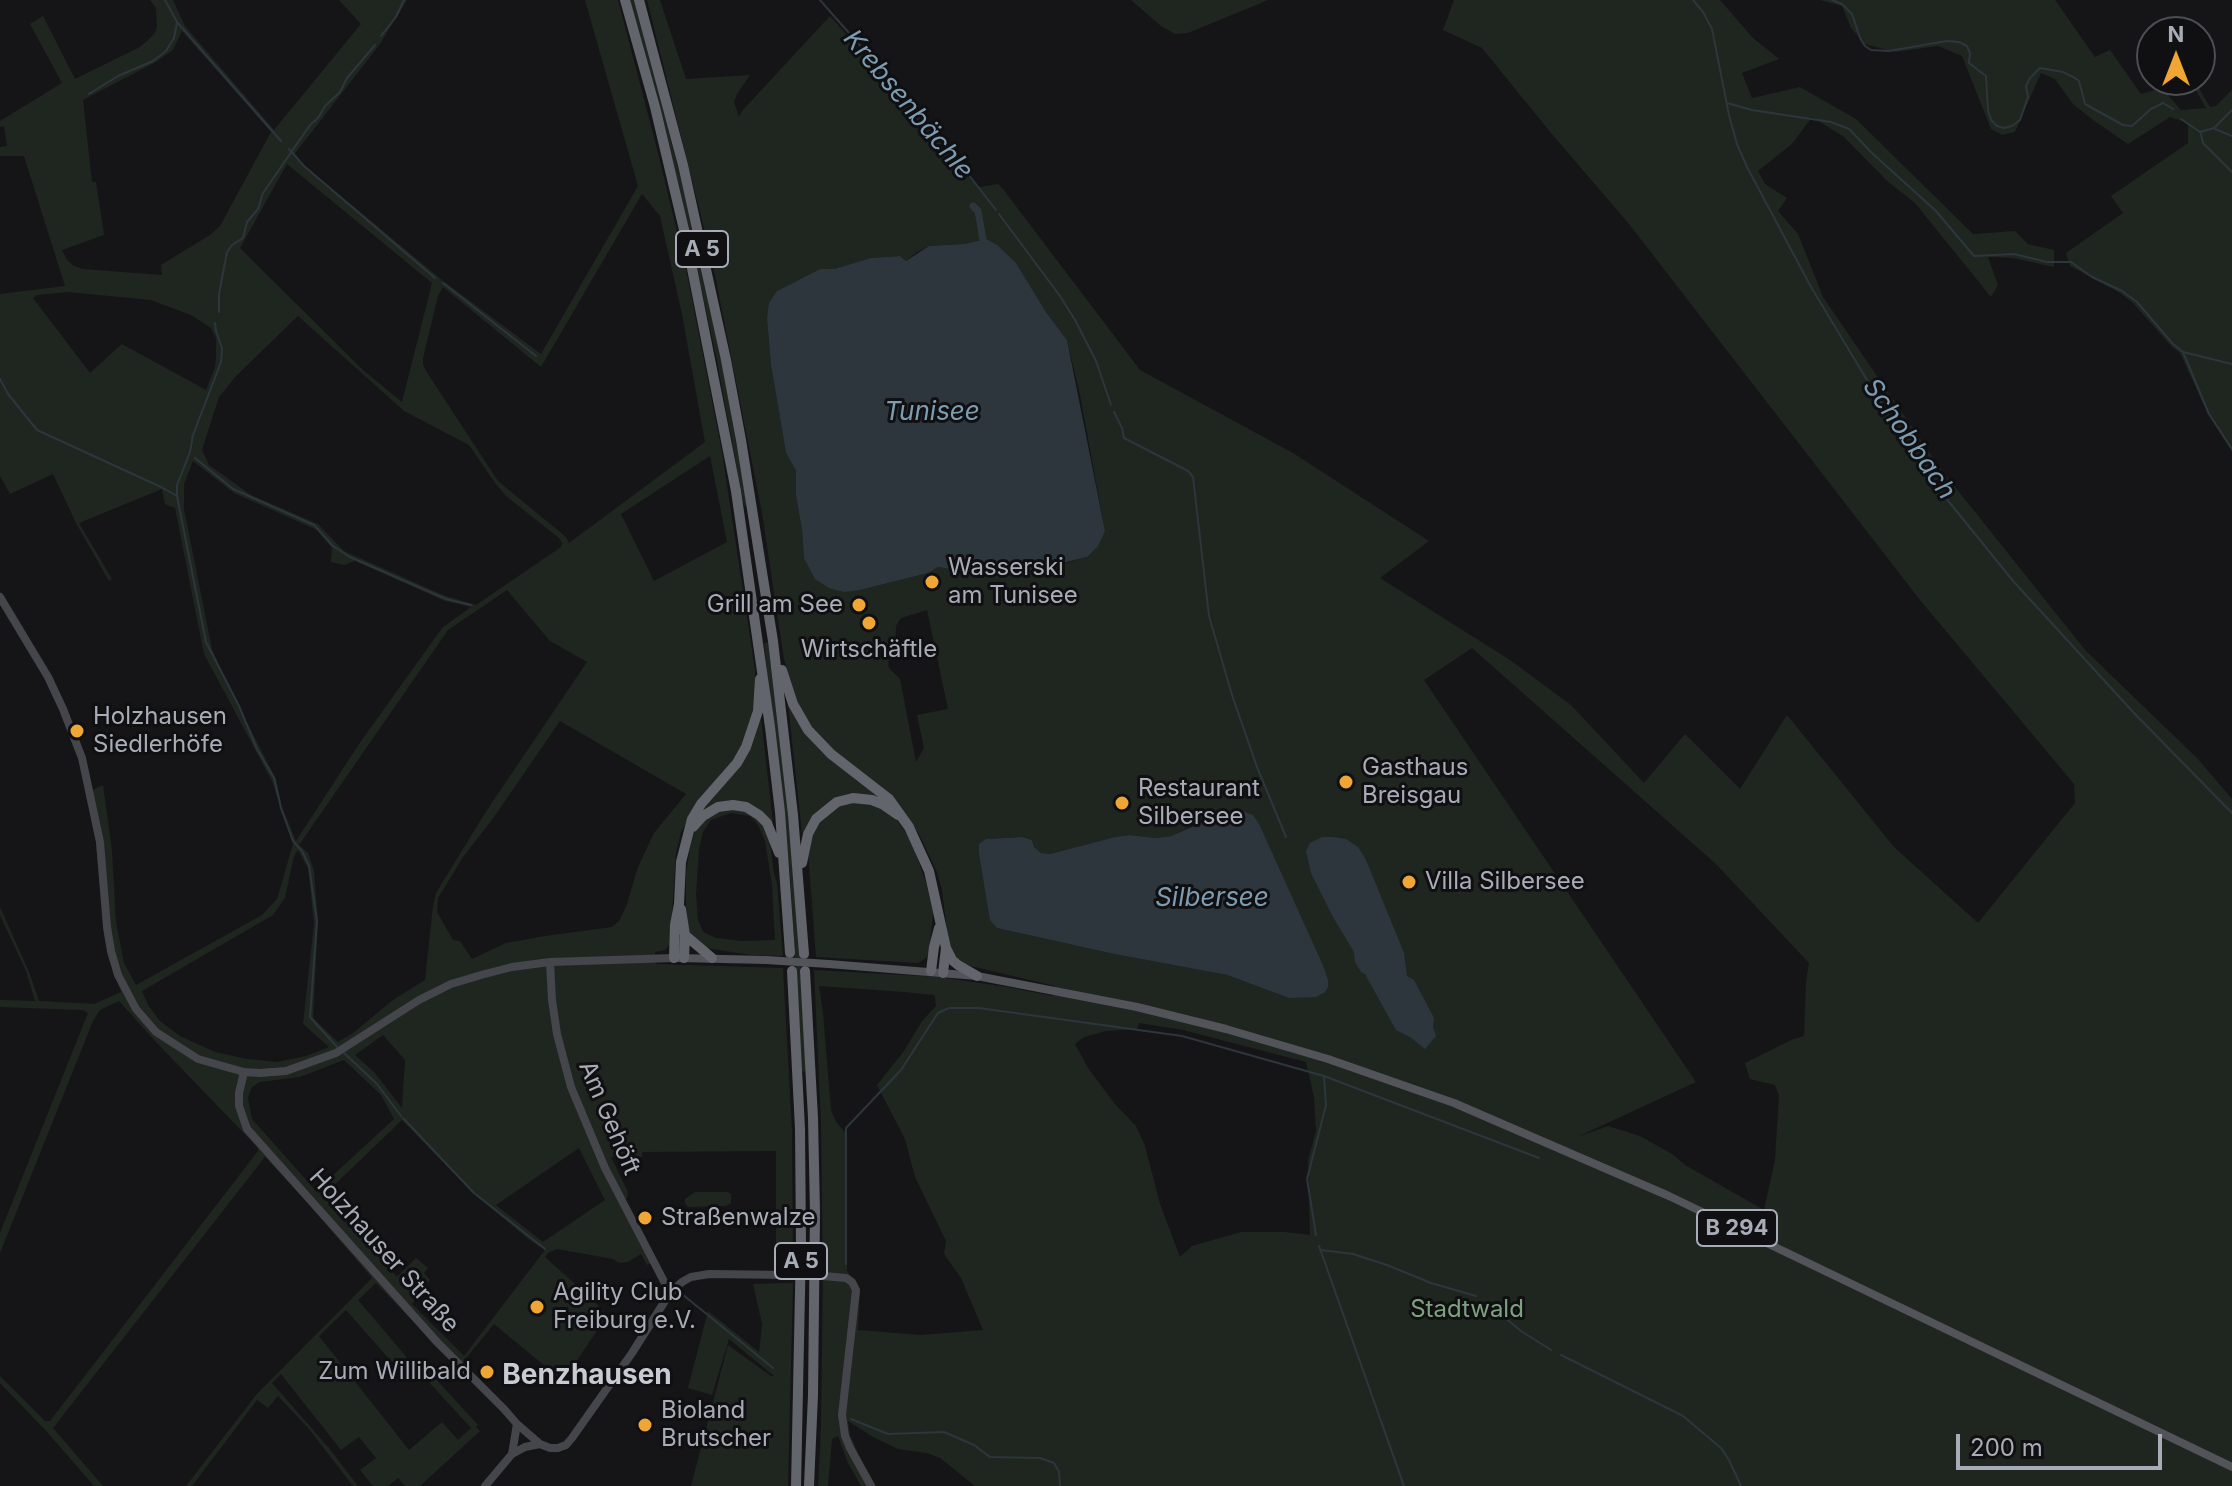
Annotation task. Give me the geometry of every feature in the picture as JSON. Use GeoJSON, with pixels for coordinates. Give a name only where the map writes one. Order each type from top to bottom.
{"type":"FeatureCollection","features":[{"type":"Feature","properties":{"kind":"highway","name":"A 5"},"geometry":{"type":"LineString","coordinates":[[625,0],[670,168],[707,335],[736,491],[762,661],[780,812],[790,953]]}},
{"type":"Feature","properties":{"kind":"highway","name":"A 5"},"geometry":{"type":"LineString","coordinates":[[639,0],[686,178],[726,360],[756,528],[773,641],[804,954]]}},
{"type":"Feature","properties":{"kind":"highway","name":"A 5"},"geometry":{"type":"LineString","coordinates":[[773,641],[793,704],[808,730],[831,754],[889,799],[903,819]]}},
{"type":"Feature","properties":{"kind":"highway"},"geometry":{"type":"LineString","coordinates":[[679,958],[675,925],[687,834],[697,809],[737,763],[746,747],[758,711],[762,661]]}},
{"type":"Feature","properties":{"kind":"highway"},"geometry":{"type":"LineString","coordinates":[[799,881],[808,834],[820,814],[837,802],[853,798],[882,804],[903,819],[925,856],[935,891],[940,926],[952,960],[977,976]]}},
{"type":"Feature","properties":{"kind":"highway","name":"A 5"},"geometry":{"type":"LineString","coordinates":[[687,834],[699,819],[713,809],[727,805],[746,807],[769,826],[784,874]]}},
{"type":"Feature","properties":{"kind":"highway"},"geometry":{"type":"LineString","coordinates":[[679,904],[685,935],[679,958]]}},
{"type":"Feature","properties":{"kind":"highway"},"geometry":{"type":"LineString","coordinates":[[931,971],[940,926]]}},
{"type":"Feature","properties":{"kind":"highway"},"geometry":{"type":"LineString","coordinates":[[685,935],[712,958]]}},
{"type":"Feature","properties":{"kind":"highway"},"geometry":{"type":"LineString","coordinates":[[943,973],[946,948]]}},
{"type":"Feature","properties":{"kind":"highway","name":"A 5"},"geometry":{"type":"LineString","coordinates":[[792,971],[800,1129],[801,1244],[796,1486]]}},
{"type":"Feature","properties":{"kind":"highway","name":"A 5"},"geometry":{"type":"LineString","coordinates":[[805,971],[815,1212],[809,1486]]}},
{"type":"Feature","properties":{"kind":"main road","name":"B 294"},"geometry":{"type":"LineString","coordinates":[[679,958],[766,960],[977,976],[1137,1007],[1328,1059],[1454,1103],[1669,1196],[2232,1467]]}},
{"type":"Feature","properties":{"kind":"street"},"geometry":{"type":"LineString","coordinates":[[0,597],[48,677],[82,758],[100,842],[107,927],[118,975],[136,1009],[156,1032],[198,1059],[244,1072],[286,1071],[336,1053],[419,1000],[451,984],[512,967],[550,962],[679,958]]}},
{"type":"Feature","properties":{"kind":"street","name":"Am Gehöft"},"geometry":{"type":"LineString","coordinates":[[550,962],[557,1034],[571,1087],[605,1168],[670,1293]]}},
{"type":"Feature","properties":{"kind":"street","name":"Holzhauser Straße"},"geometry":{"type":"LineString","coordinates":[[244,1072],[239,1106],[247,1129],[429,1332],[540,1444]]}},
{"type":"Feature","properties":{"kind":"street"},"geometry":{"type":"LineString","coordinates":[[485,1486],[512,1454],[525,1447],[540,1444],[555,1449],[566,1445],[678,1285],[702,1274],[790,1275]]}},
{"type":"Feature","properties":{"kind":"street"},"geometry":{"type":"LineString","coordinates":[[823,1276],[840,1276],[852,1282],[856,1297],[843,1426],[850,1448],[871,1486]]}},
{"type":"Feature","properties":{"kind":"street"},"geometry":{"type":"LineString","coordinates":[[664,1279],[678,1285]]}},
{"type":"Feature","properties":{"kind":"street"},"geometry":{"type":"LineString","coordinates":[[512,1454],[517,1424]]}},
{"type":"Feature","properties":{"kind":"green space"},"geometry":{"type":"Polygon","coordinates":[[[150,0],[173,0],[185,26],[274,130],[361,24],[339,0],[407,0],[380,44],[293,156],[442,280],[541,354],[638,186],[585,0],[618,0],[685,264],[722,452],[755,670],[755,699],[748,734],[737,755],[696,805],[681,832],[676,853],[670,944],[665,950],[655,952],[656,964],[783,968],[792,1131],[793,1269],[776,1269],[776,1151],[642,1152],[642,1157],[611,1157],[628,1192],[627,1198],[622,1201],[651,1263],[647,1265],[641,1254],[628,1262],[619,1263],[613,1259],[557,1249],[545,1257],[607,1316],[563,1381],[494,1324],[458,1368],[376,1283],[358,1300],[415,1367],[421,1363],[478,1425],[476,1427],[480,1431],[420,1486],[405,1486],[398,1478],[388,1486],[373,1486],[360,1470],[376,1458],[359,1437],[341,1450],[281,1374],[272,1383],[358,1486],[353,1486],[309,1429],[278,1396],[268,1408],[257,1400],[192,1486],[186,1486],[256,1395],[372,1278],[265,1157],[53,1428],[103,1486],[94,1486],[0,1383],[0,1376],[45,1421],[50,1421],[258,1148],[119,1001],[100,1010],[93,1021],[0,1253],[0,1233],[88,1013],[83,1010],[0,1007],[0,1000],[35,1001],[26,971],[0,915],[0,907],[39,1001],[94,1004],[121,992],[108,957],[104,933],[96,843],[86,795],[90,791],[103,785],[112,851],[116,922],[124,963],[136,985],[262,915],[277,899],[293,844],[272,781],[204,654],[175,508],[165,504],[162,489],[79,523],[112,579],[109,581],[53,474],[10,494],[0,476],[0,294],[65,286],[24,156],[0,156],[0,147],[7,146],[4,126],[0,127],[0,121],[62,83],[30,24],[43,16],[75,79],[146,42],[155,33],[156,8],[150,0]],[[182,31],[173,50],[83,100],[92,182],[96,182],[104,235],[62,250],[74,266],[162,275],[161,265],[220,226],[271,132],[182,31]],[[287,164],[240,248],[363,370],[402,402],[432,283],[287,164]],[[642,194],[541,367],[443,287],[423,358],[426,371],[498,481],[566,537],[569,543],[705,442],[682,314],[660,216],[642,194]],[[68,292],[37,295],[33,298],[90,373],[122,344],[206,390],[215,367],[216,338],[211,328],[191,315],[151,300],[68,292]],[[298,316],[236,376],[219,397],[202,450],[209,465],[251,495],[318,524],[344,551],[443,595],[476,605],[561,547],[559,538],[506,496],[469,445],[404,411],[298,316]],[[710,456],[621,514],[654,581],[727,542],[710,456]],[[193,461],[184,484],[184,509],[212,649],[276,779],[282,807],[296,841],[359,744],[442,628],[471,607],[445,601],[355,561],[344,565],[331,562],[332,548],[317,530],[234,493],[193,461]],[[507,590],[448,630],[299,845],[308,853],[314,871],[318,923],[313,1018],[338,1042],[425,980],[436,893],[485,813],[587,662],[550,641],[507,590]],[[560,721],[463,857],[438,898],[437,912],[453,940],[460,941],[472,959],[506,943],[612,927],[626,907],[638,867],[654,833],[686,794],[560,721]],[[298,850],[285,898],[273,915],[142,991],[160,1021],[180,1036],[215,1052],[247,1059],[277,1062],[329,1047],[303,1024],[314,924],[308,868],[298,850]],[[383,1035],[355,1055],[374,1072],[402,1108],[405,1060],[383,1035]],[[344,1060],[300,1077],[260,1082],[252,1087],[248,1098],[252,1119],[316,1191],[394,1119],[381,1095],[344,1060]],[[402,1120],[324,1195],[397,1277],[416,1258],[428,1268],[424,1273],[430,1280],[412,1304],[464,1356],[545,1250],[474,1194],[402,1120]],[[579,1148],[496,1205],[543,1242],[605,1200],[579,1148]],[[346,1310],[319,1336],[409,1450],[442,1422],[458,1440],[471,1428],[416,1368],[405,1377],[346,1310]]]}},
{"type":"Feature","properties":{"kind":"green space"},"geometry":{"type":"Polygon","coordinates":[[[630,0],[634,0],[684,192],[724,374],[747,505],[744,506],[680,190],[630,0]]]}},
{"type":"Feature","properties":{"kind":"green space","name":"Stadtwald"},"geometry":{"type":"Polygon","coordinates":[[[647,0],[660,0],[686,79],[750,75],[734,102],[739,117],[830,16],[972,181],[980,187],[998,184],[1003,189],[1140,370],[1293,453],[1429,541],[1380,578],[1510,660],[1571,705],[1644,783],[1685,734],[1740,789],[1787,715],[1894,847],[1978,923],[2075,803],[2074,784],[1920,600],[1629,224],[1482,48],[1443,30],[1454,0],[1720,0],[1753,38],[1779,59],[1742,73],[1752,98],[1800,87],[1856,119],[1973,234],[2015,231],[2028,244],[2054,250],[2054,267],[2013,258],[1988,257],[1998,285],[1991,297],[1915,203],[1887,181],[1844,137],[1812,117],[1792,144],[1758,171],[1765,184],[1787,198],[1778,211],[1798,234],[1823,297],[1940,468],[2086,651],[2198,759],[2232,799],[2232,1486],[975,1486],[940,1458],[898,1449],[848,1421],[850,1435],[876,1486],[861,1486],[838,1436],[832,1439],[828,1486],[818,1486],[823,1272],[821,1123],[814,970],[939,977],[1053,996],[1055,986],[971,966],[955,957],[949,946],[937,872],[918,832],[901,809],[827,748],[800,711],[784,659],[762,513],[712,260],[647,0]],[[981,240],[929,246],[906,261],[900,256],[872,258],[834,269],[820,269],[777,291],[767,319],[771,365],[786,453],[796,471],[804,557],[860,590],[928,573],[938,567],[979,574],[1023,573],[1067,563],[1087,557],[1105,531],[1067,340],[1016,263],[981,240]],[[927,610],[901,618],[896,626],[895,655],[889,658],[888,664],[900,679],[916,762],[924,748],[917,715],[948,709],[927,610]],[[1472,648],[1424,680],[1696,1082],[1577,1137],[1608,1126],[1640,1136],[1764,1210],[1775,1160],[1779,1096],[1775,1085],[1750,1079],[1745,1063],[1804,1036],[1809,963],[1716,864],[1472,648]],[[1253,815],[1212,816],[1171,836],[1115,837],[1050,854],[1041,853],[1032,840],[1022,837],[986,839],[997,928],[1227,975],[1289,998],[1322,963],[1253,815]],[[819,986],[831,1110],[846,1133],[847,1271],[860,1291],[858,1330],[921,1335],[983,1330],[961,1278],[944,1254],[946,1241],[915,1177],[905,1139],[877,1085],[936,1006],[934,995],[819,986]],[[1139,1023],[1137,1029],[1106,1031],[1084,1037],[1075,1044],[1114,1103],[1136,1126],[1180,1257],[1192,1246],[1241,1232],[1310,1235],[1308,1160],[1316,1131],[1314,1097],[1306,1062],[1183,1030],[1139,1023]]]}},
{"type":"Feature","properties":{"kind":"green space"},"geometry":{"type":"Polygon","coordinates":[[[1131,0],[1268,0],[1188,33],[1175,34],[1131,0]]]}},
{"type":"Feature","properties":{"kind":"green space"},"geometry":{"type":"Polygon","coordinates":[[[1820,0],[2055,0],[2095,57],[2110,50],[2136,87],[2136,96],[2169,96],[2181,110],[2206,108],[2199,96],[2203,96],[2210,107],[2216,106],[2232,90],[2232,452],[2208,414],[2180,353],[2132,302],[2070,266],[2066,253],[2123,213],[2111,196],[2188,143],[2188,123],[2170,117],[2128,144],[2073,104],[2055,79],[2041,73],[2015,132],[2002,135],[1991,129],[1962,56],[1938,46],[1895,52],[1865,44],[1851,28],[1842,6],[1820,0]]]}},
{"type":"Feature","properties":{"kind":"green space"},"geometry":{"type":"Polygon","coordinates":[[[768,642],[798,926],[806,1071],[802,1072],[790,874],[764,643],[768,642]]]}},
{"type":"Feature","properties":{"kind":"green space"},"geometry":{"type":"Polygon","coordinates":[[[788,703],[796,716],[881,800],[842,797],[802,833],[788,703]]]}},
{"type":"Feature","properties":{"kind":"green space"},"geometry":{"type":"Polygon","coordinates":[[[761,718],[773,823],[755,808],[701,811],[751,745],[761,718]]]}},
{"type":"Feature","properties":{"kind":"green space"},"geometry":{"type":"Polygon","coordinates":[[[853,802],[876,804],[896,818],[912,842],[933,913],[929,953],[918,963],[816,957],[808,852],[814,827],[831,809],[853,802]]]}},
{"type":"Feature","properties":{"kind":"green space"},"geometry":{"type":"Polygon","coordinates":[[[736,808],[758,817],[769,834],[783,956],[706,948],[689,934],[686,872],[690,848],[695,830],[709,814],[736,808]],[[731,813],[711,820],[703,832],[696,895],[698,920],[703,932],[716,938],[775,940],[772,885],[765,841],[750,816],[731,813]]]}},
{"type":"Feature","properties":{"kind":"green space"},"geometry":{"type":"Polygon","coordinates":[[[695,1192],[727,1192],[731,1194],[731,1203],[726,1206],[688,1207],[685,1199],[695,1192]]]}},
{"type":"Feature","properties":{"kind":"green space"},"geometry":{"type":"Polygon","coordinates":[[[793,1283],[788,1486],[691,1486],[728,1345],[774,1376],[729,1339],[712,1395],[688,1388],[708,1311],[759,1352],[762,1324],[753,1284],[793,1283]]]}},
{"type":"Feature","properties":{"kind":"water","name":"Tunisee"},"geometry":{"type":"Polygon","coordinates":[[[981,240],[997,245],[1016,263],[1067,340],[1105,531],[1098,546],[1087,557],[1023,573],[999,577],[938,567],[928,573],[860,590],[844,592],[829,588],[815,579],[804,558],[796,471],[786,453],[771,365],[767,319],[769,303],[777,291],[820,269],[834,269],[871,258],[900,256],[906,261],[929,246],[981,240]]]}},
{"type":"Feature","properties":{"kind":"water","name":"Silbersee"},"geometry":{"type":"Polygon","coordinates":[[[1228,811],[1253,815],[1259,824],[1328,980],[1325,992],[1316,997],[1289,998],[1227,975],[997,928],[990,920],[979,853],[979,844],[986,839],[1022,837],[1032,840],[1041,853],[1050,854],[1115,837],[1171,836],[1228,811]]]}},
{"type":"Feature","properties":{"kind":"water"},"geometry":{"type":"Polygon","coordinates":[[[1322,837],[1346,839],[1358,847],[1366,860],[1404,953],[1407,976],[1414,980],[1434,1018],[1436,1036],[1425,1049],[1396,1030],[1355,962],[1354,952],[1311,873],[1306,851],[1310,843],[1322,837]]]}},
{"type":"Feature","properties":{"kind":"waterway"},"geometry":{"type":"LineString","coordinates":[[165,0],[177,22],[281,141]]}},
{"type":"Feature","properties":{"kind":"waterway"},"geometry":{"type":"LineString","coordinates":[[381,36],[396,17],[404,0]]}},
{"type":"Feature","properties":{"kind":"waterway","name":"Krebsenbächle"},"geometry":{"type":"LineString","coordinates":[[820,0],[930,125],[996,210]]}},
{"type":"Feature","properties":{"kind":"waterway","name":"Schobbach"},"geometry":{"type":"LineString","coordinates":[[1693,0],[1712,29],[1729,115],[1747,167],[1811,287],[1905,443],[2014,582],[2134,713],[2232,813]]}},
{"type":"Feature","properties":{"kind":"waterway"},"geometry":{"type":"LineString","coordinates":[[1832,0],[1842,4],[1852,14],[1860,38],[1871,50],[1889,51],[1947,41],[1967,46],[1969,63],[1986,76],[1988,110],[1997,126],[2012,126],[2020,120],[2028,97],[2026,86],[2040,68],[2063,72],[2075,78],[2079,81],[2085,104],[2123,125],[2132,126],[2163,103],[2173,109]]}},
{"type":"Feature","properties":{"kind":"waterway"},"geometry":{"type":"LineString","coordinates":[[89,94],[166,51],[174,38],[177,23]]}},
{"type":"Feature","properties":{"kind":"waterway"},"geometry":{"type":"LineString","coordinates":[[219,312],[227,252],[243,238],[247,222],[258,209],[263,193],[310,125],[340,92],[347,78],[375,45]]}},
{"type":"Feature","properties":{"kind":"waterway"},"geometry":{"type":"LineString","coordinates":[[1727,103],[1831,122],[1849,129],[1936,211],[1974,256],[2014,254],[2047,262],[2071,262],[2137,302],[2183,352],[2232,364]]}},
{"type":"Feature","properties":{"kind":"waterway"},"geometry":{"type":"LineString","coordinates":[[2181,119],[2200,132],[2214,128],[2232,110]]}},
{"type":"Feature","properties":{"kind":"waterway"},"geometry":{"type":"LineString","coordinates":[[2215,129],[2232,136]]}},
{"type":"Feature","properties":{"kind":"waterway"},"geometry":{"type":"LineString","coordinates":[[2201,134],[2203,143],[2232,172]]}},
{"type":"Feature","properties":{"kind":"waterway"},"geometry":{"type":"LineString","coordinates":[[289,149],[304,166],[435,278]]}},
{"type":"Feature","properties":{"kind":"waterway"},"geometry":{"type":"LineString","coordinates":[[973,206],[978,211],[983,240]]}},
{"type":"Feature","properties":{"kind":"waterway","name":"Krebsenbächle"},"geometry":{"type":"LineString","coordinates":[[999,214],[1075,320],[1096,361],[1111,405]]}},
{"type":"Feature","properties":{"kind":"waterway"},"geometry":{"type":"LineString","coordinates":[[443,283],[536,356]]}},
{"type":"Feature","properties":{"kind":"waterway"},"geometry":{"type":"LineString","coordinates":[[177,495],[177,485],[193,435],[221,362],[222,348],[215,323]]}},
{"type":"Feature","properties":{"kind":"waterway"},"geometry":{"type":"LineString","coordinates":[[2183,352],[2209,414],[2232,449]]}},
{"type":"Feature","properties":{"kind":"waterway"},"geometry":{"type":"LineString","coordinates":[[0,379],[37,430],[177,496],[206,642],[274,778],[293,841],[309,866],[317,921],[310,1017],[339,1049]]}},
{"type":"Feature","properties":{"kind":"waterway","name":"Krebsenbächle"},"geometry":{"type":"LineString","coordinates":[[1114,412],[1124,438],[1188,471],[1193,477],[1209,616],[1257,767],[1286,837]]}},
{"type":"Feature","properties":{"kind":"waterway"},"geometry":{"type":"LineString","coordinates":[[195,458],[233,489],[314,525],[333,546],[350,557],[446,599],[471,605]]}},
{"type":"Feature","properties":{"kind":"waterway"},"geometry":{"type":"LineString","coordinates":[[846,1264],[846,1128],[901,1070],[938,1013],[949,1008],[979,1008],[1182,1036],[1324,1076],[1539,1158]]}},
{"type":"Feature","properties":{"kind":"waterway"},"geometry":{"type":"LineString","coordinates":[[344,1053],[377,1084],[401,1116]]}},
{"type":"Feature","properties":{"kind":"waterway"},"geometry":{"type":"LineString","coordinates":[[1316,1235],[1307,1179],[1326,1105],[1324,1076]]}},
{"type":"Feature","properties":{"kind":"waterway"},"geometry":{"type":"LineString","coordinates":[[403,1118],[474,1193],[545,1249]]}},
{"type":"Feature","properties":{"kind":"waterway"},"geometry":{"type":"LineString","coordinates":[[1319,1246],[1404,1486]]}},
{"type":"Feature","properties":{"kind":"waterway","name":"Krebsenbächle"},"geometry":{"type":"LineString","coordinates":[[1321,1250],[1353,1254],[1476,1296]]}},
{"type":"Feature","properties":{"kind":"waterway"},"geometry":{"type":"LineString","coordinates":[[682,1294],[773,1368]]}},
{"type":"Feature","properties":{"kind":"waterway","name":"Krebsenbächle"},"geometry":{"type":"LineString","coordinates":[[1486,1302],[1521,1331],[1551,1350]]}},
{"type":"Feature","properties":{"kind":"waterway","name":"Krebsenbächle"},"geometry":{"type":"LineString","coordinates":[[1561,1355],[1683,1416],[1721,1448],[1741,1486]]}},
{"type":"Feature","properties":{"kind":"waterway"},"geometry":{"type":"LineString","coordinates":[[851,1419],[888,1434],[944,1432],[974,1445],[990,1457],[1040,1458],[1054,1463],[1059,1472],[1060,1486]]}},
{"type":"Feature","properties":{"kind":"place","name":"Wasserski am Tunisee"},"geometry":{"type":"Point","coordinates":[932,582]}},
{"type":"Feature","properties":{"kind":"place","name":"Grill am See"},"geometry":{"type":"Point","coordinates":[859,605]}},
{"type":"Feature","properties":{"kind":"place","name":"Wirtschäftle"},"geometry":{"type":"Point","coordinates":[869,623]}},
{"type":"Feature","properties":{"kind":"place","name":"Holzhausen Siedlerhöfe"},"geometry":{"type":"Point","coordinates":[77,731]}},
{"type":"Feature","properties":{"kind":"place","name":"Gasthaus Breisgau"},"geometry":{"type":"Point","coordinates":[1346,782]}},
{"type":"Feature","properties":{"kind":"place","name":"Restaurant Silbersee"},"geometry":{"type":"Point","coordinates":[1122,803]}},
{"type":"Feature","properties":{"kind":"place","name":"Villa Silbersee"},"geometry":{"type":"Point","coordinates":[1409,882]}},
{"type":"Feature","properties":{"kind":"place","name":"Straßenwalze"},"geometry":{"type":"Point","coordinates":[645,1218]}},
{"type":"Feature","properties":{"kind":"place","name":"Agility Club Freiburg e.V."},"geometry":{"type":"Point","coordinates":[537,1307]}},
{"type":"Feature","properties":{"kind":"place","name":"Zum Willibald"},"geometry":{"type":"Point","coordinates":[487,1372]}},
{"type":"Feature","properties":{"kind":"place","name":"Bioland Brutscher"},"geometry":{"type":"Point","coordinates":[645,1425]}},
{"type":"Feature","properties":{"kind":"district","name":"Benzhausen"},"geometry":{"type":"Point","coordinates":[587,1376]}}]}
